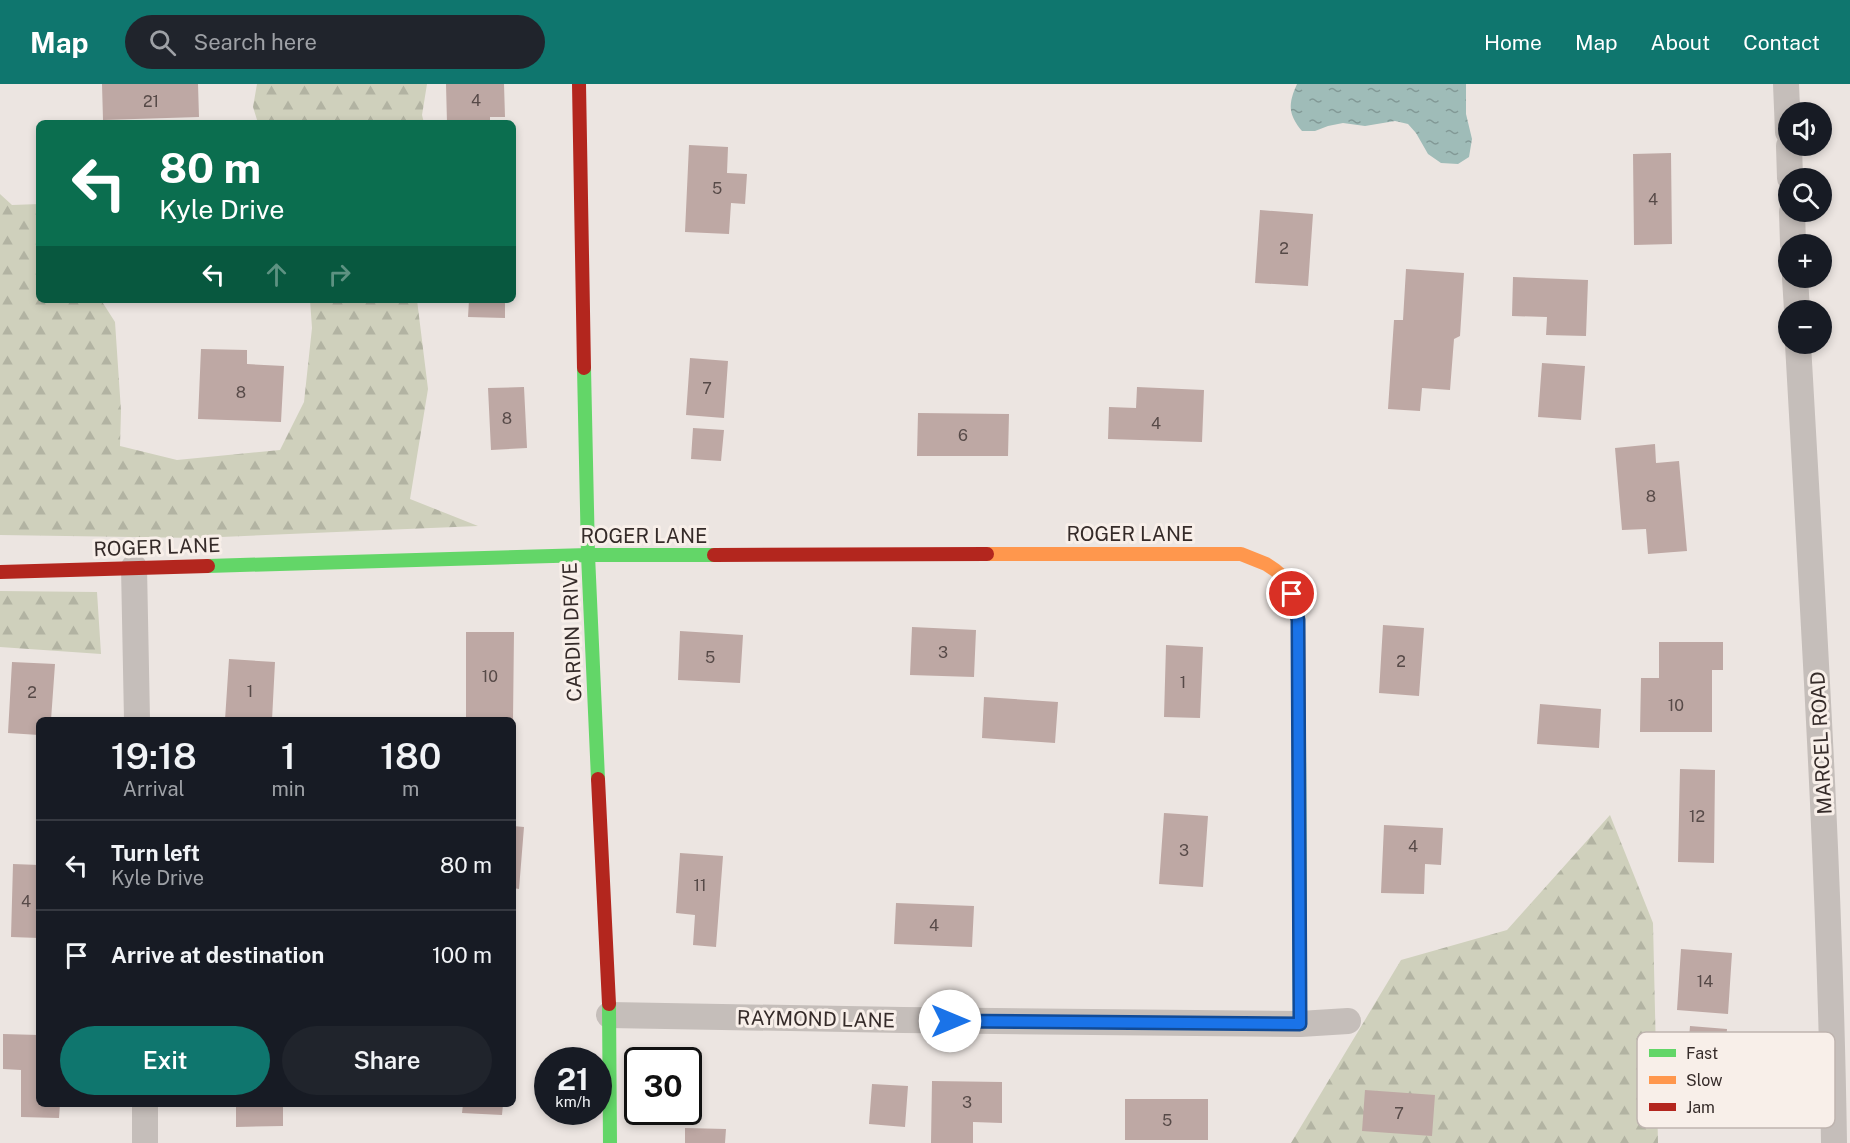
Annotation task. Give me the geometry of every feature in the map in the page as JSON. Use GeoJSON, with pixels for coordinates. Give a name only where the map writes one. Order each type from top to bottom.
{"type":"FeatureCollection","features":[{"type":"Feature","properties":{"kind":"street","name":"CARDIN DRIVE"},"geometry":{"type":"LineString","coordinates":[[579,84],[588,555],[609,1015],[610,1143]]}},
{"type":"Feature","properties":{"kind":"street"},"geometry":{"type":"LineString","coordinates":[[1786,84],[1787,102]]}},
{"type":"Feature","properties":{"kind":"street","name":"MARCEL ROAD"},"geometry":{"type":"LineString","coordinates":[[1799,354],[1826,832],[1832,1032]]}},
{"type":"Feature","properties":{"kind":"street","name":"ROGER LANE"},"geometry":{"type":"LineString","coordinates":[[0,572],[588,555],[1240,554],[1262,561],[1282,575],[1292,594],[1298,620],[1300,1024]]}},
{"type":"Feature","properties":{"kind":"street"},"geometry":{"type":"LineString","coordinates":[[134,567],[137,717]]}},
{"type":"Feature","properties":{"kind":"street","name":"RAYMOND LANE"},"geometry":{"type":"LineString","coordinates":[[609,1015],[1300,1024],[1348,1021]]}},
{"type":"Feature","properties":{"kind":"street"},"geometry":{"type":"LineString","coordinates":[[145,1107],[146,1143]]}},
{"type":"Feature","properties":{"kind":"street","name":"MARCEL ROAD"},"geometry":{"type":"LineString","coordinates":[[1834,1128],[1834,1143]]}},
{"type":"Feature","properties":{"kind":"green space"},"geometry":{"type":"Polygon","coordinates":[[[257,84],[427,84],[423,120],[257,120],[253,107],[257,84]]]}},
{"type":"Feature","properties":{"kind":"green space"},"geometry":{"type":"Polygon","coordinates":[[[0,194],[12,205],[36,204],[36,303],[103,303],[115,322],[121,411],[120,446],[177,460],[280,450],[304,402],[312,328],[310,303],[417,303],[428,389],[410,499],[478,526],[198,538],[0,535],[0,194]]]}},
{"type":"Feature","properties":{"kind":"green space"},"geometry":{"type":"Polygon","coordinates":[[[0,591],[97,592],[101,654],[0,647],[0,591]]]}},
{"type":"Feature","properties":{"kind":"green space"},"geometry":{"type":"Polygon","coordinates":[[[1610,815],[1653,923],[1655,1032],[1637,1032],[1637,1128],[1658,1128],[1658,1143],[1291,1143],[1401,960],[1507,930],[1610,815]]]}},
{"type":"Feature","properties":{"kind":"water"},"geometry":{"type":"Polygon","coordinates":[[[1297,84],[1466,84],[1466,114],[1472,139],[1469,157],[1458,164],[1441,163],[1428,154],[1408,124],[1395,121],[1365,126],[1343,123],[1315,131],[1302,131],[1291,109],[1292,97],[1297,84]]]}},
{"type":"Feature","properties":{"kind":"building"},"geometry":{"type":"Polygon","coordinates":[[[102,84],[198,84],[199,117],[103,120],[102,84]]]}},
{"type":"Feature","properties":{"kind":"building"},"geometry":{"type":"Polygon","coordinates":[[[446,84],[504,84],[505,117],[490,117],[490,120],[447,120],[446,84]]]}},
{"type":"Feature","properties":{"kind":"building"},"geometry":{"type":"Polygon","coordinates":[[[689,145],[728,147],[727,173],[747,174],[745,204],[731,203],[729,234],[685,232],[689,145]]]}},
{"type":"Feature","properties":{"kind":"building"},"geometry":{"type":"Polygon","coordinates":[[[1671,153],[1672,244],[1634,245],[1633,154],[1671,153]]]}},
{"type":"Feature","properties":{"kind":"building"},"geometry":{"type":"Polygon","coordinates":[[[1260,210],[1313,214],[1308,286],[1255,283],[1260,210]]]}},
{"type":"Feature","properties":{"kind":"building"},"geometry":{"type":"Polygon","coordinates":[[[1406,269],[1464,273],[1460,336],[1454,339],[1450,390],[1422,388],[1420,411],[1388,409],[1394,320],[1403,320],[1406,269]]]}},
{"type":"Feature","properties":{"kind":"building"},"geometry":{"type":"Polygon","coordinates":[[[1513,277],[1588,280],[1586,336],[1546,335],[1547,317],[1512,316],[1513,277]]]}},
{"type":"Feature","properties":{"kind":"building"},"geometry":{"type":"Polygon","coordinates":[[[469,303],[505,303],[505,318],[468,317],[469,303]]]}},
{"type":"Feature","properties":{"kind":"building"},"geometry":{"type":"Polygon","coordinates":[[[201,349],[247,350],[247,364],[284,366],[281,422],[198,419],[201,349]]]}},
{"type":"Feature","properties":{"kind":"building"},"geometry":{"type":"Polygon","coordinates":[[[690,358],[728,361],[724,418],[686,415],[690,358]]]}},
{"type":"Feature","properties":{"kind":"building"},"geometry":{"type":"Polygon","coordinates":[[[1542,363],[1585,366],[1581,420],[1538,417],[1542,363]]]}},
{"type":"Feature","properties":{"kind":"building"},"geometry":{"type":"Polygon","coordinates":[[[524,387],[527,448],[491,450],[488,388],[524,387]]]}},
{"type":"Feature","properties":{"kind":"building"},"geometry":{"type":"Polygon","coordinates":[[[1137,387],[1204,390],[1202,442],[1108,439],[1109,407],[1136,408],[1137,387]]]}},
{"type":"Feature","properties":{"kind":"building"},"geometry":{"type":"Polygon","coordinates":[[[918,413],[1009,414],[1008,456],[917,456],[918,413]]]}},
{"type":"Feature","properties":{"kind":"building"},"geometry":{"type":"Polygon","coordinates":[[[693,428],[724,430],[721,461],[691,459],[693,428]]]}},
{"type":"Feature","properties":{"kind":"building"},"geometry":{"type":"Polygon","coordinates":[[[1655,444],[1656,463],[1679,461],[1687,551],[1648,554],[1646,529],[1622,530],[1615,448],[1655,444]]]}},
{"type":"Feature","properties":{"kind":"building"},"geometry":{"type":"Polygon","coordinates":[[[1383,625],[1424,628],[1419,696],[1379,693],[1383,625]]]}},
{"type":"Feature","properties":{"kind":"building"},"geometry":{"type":"Polygon","coordinates":[[[912,627],[976,630],[974,677],[910,675],[912,627]]]}},
{"type":"Feature","properties":{"kind":"building"},"geometry":{"type":"Polygon","coordinates":[[[680,631],[743,635],[740,683],[678,680],[680,631]]]}},
{"type":"Feature","properties":{"kind":"building"},"geometry":{"type":"Polygon","coordinates":[[[466,632],[514,632],[513,717],[466,717],[466,632]]]}},
{"type":"Feature","properties":{"kind":"building"},"geometry":{"type":"Polygon","coordinates":[[[1659,642],[1723,642],[1723,670],[1712,670],[1712,732],[1640,732],[1641,678],[1659,678],[1659,642]]]}},
{"type":"Feature","properties":{"kind":"building"},"geometry":{"type":"Polygon","coordinates":[[[1166,645],[1203,647],[1200,718],[1164,717],[1166,645]]]}},
{"type":"Feature","properties":{"kind":"building"},"geometry":{"type":"Polygon","coordinates":[[[229,659],[275,662],[272,717],[225,717],[229,659]]]}},
{"type":"Feature","properties":{"kind":"building"},"geometry":{"type":"Polygon","coordinates":[[[12,662],[55,664],[51,717],[36,717],[36,735],[8,733],[12,662]]]}},
{"type":"Feature","properties":{"kind":"building"},"geometry":{"type":"Polygon","coordinates":[[[984,697],[1058,702],[1055,743],[982,738],[984,697]]]}},
{"type":"Feature","properties":{"kind":"building"},"geometry":{"type":"Polygon","coordinates":[[[1540,704],[1601,709],[1599,748],[1537,744],[1540,704]]]}},
{"type":"Feature","properties":{"kind":"building"},"geometry":{"type":"Polygon","coordinates":[[[1680,769],[1715,770],[1714,863],[1678,862],[1680,769]]]}},
{"type":"Feature","properties":{"kind":"building"},"geometry":{"type":"Polygon","coordinates":[[[1164,813],[1208,816],[1203,887],[1159,884],[1164,813]]]}},
{"type":"Feature","properties":{"kind":"building"},"geometry":{"type":"Polygon","coordinates":[[[1384,825],[1443,828],[1441,865],[1425,864],[1424,894],[1381,893],[1384,825]]]}},
{"type":"Feature","properties":{"kind":"building"},"geometry":{"type":"Polygon","coordinates":[[[516,826],[524,827],[519,889],[516,888],[516,826]]]}},
{"type":"Feature","properties":{"kind":"building"},"geometry":{"type":"Polygon","coordinates":[[[680,853],[723,856],[716,947],[693,945],[695,915],[676,913],[680,853]]]}},
{"type":"Feature","properties":{"kind":"building"},"geometry":{"type":"Polygon","coordinates":[[[13,864],[36,865],[36,938],[11,937],[13,864]]]}},
{"type":"Feature","properties":{"kind":"building"},"geometry":{"type":"Polygon","coordinates":[[[896,903],[974,906],[972,947],[894,944],[896,903]]]}},
{"type":"Feature","properties":{"kind":"building"},"geometry":{"type":"Polygon","coordinates":[[[1681,949],[1732,953],[1728,1014],[1677,1010],[1681,949]]]}},
{"type":"Feature","properties":{"kind":"building"},"geometry":{"type":"Polygon","coordinates":[[[1690,1026],[1727,1029],[1727,1032],[1690,1032],[1690,1026]]]}},
{"type":"Feature","properties":{"kind":"building"},"geometry":{"type":"Polygon","coordinates":[[[3,1034],[36,1035],[36,1107],[60,1107],[59,1118],[21,1117],[21,1070],[3,1069],[3,1034]]]}},
{"type":"Feature","properties":{"kind":"building"},"geometry":{"type":"Polygon","coordinates":[[[932,1081],[1002,1082],[1002,1123],[973,1122],[973,1143],[931,1143],[932,1081]]]}},
{"type":"Feature","properties":{"kind":"building"},"geometry":{"type":"Polygon","coordinates":[[[872,1084],[908,1086],[905,1127],[869,1124],[872,1084]]]}},
{"type":"Feature","properties":{"kind":"building"},"geometry":{"type":"Polygon","coordinates":[[[1365,1090],[1435,1095],[1432,1136],[1362,1131],[1365,1090]]]}},
{"type":"Feature","properties":{"kind":"building"},"geometry":{"type":"Polygon","coordinates":[[[1125,1099],[1208,1099],[1208,1140],[1125,1140],[1125,1099]]]}},
{"type":"Feature","properties":{"kind":"building"},"geometry":{"type":"Polygon","coordinates":[[[236,1107],[283,1107],[283,1126],[236,1127],[236,1107]]]}},
{"type":"Feature","properties":{"kind":"building"},"geometry":{"type":"Polygon","coordinates":[[[463,1107],[503,1107],[502,1115],[462,1113],[463,1107]]]}},
{"type":"Feature","properties":{"kind":"building"},"geometry":{"type":"Polygon","coordinates":[[[685,1128],[726,1129],[725,1143],[685,1143],[685,1128]]]}},
{"type":"Feature","properties":{"kind":"traffic: fast"},"geometry":{"type":"LineString","coordinates":[[584,368],[588,555],[598,779]]}},
{"type":"Feature","properties":{"kind":"traffic: fast"},"geometry":{"type":"LineString","coordinates":[[208,566],[588,555],[714,555]]}},
{"type":"Feature","properties":{"kind":"traffic: fast"},"geometry":{"type":"LineString","coordinates":[[1299,739],[1300,1024]]}},
{"type":"Feature","properties":{"kind":"traffic: fast"},"geometry":{"type":"LineString","coordinates":[[609,1004],[610,1143]]}},
{"type":"Feature","properties":{"kind":"traffic: slow"},"geometry":{"type":"LineString","coordinates":[[987,554],[1241,554],[1266,564],[1282,576],[1298,620],[1299,739]]}},
{"type":"Feature","properties":{"kind":"traffic: jam"},"geometry":{"type":"LineString","coordinates":[[579,84],[584,368]]}},
{"type":"Feature","properties":{"kind":"traffic: jam"},"geometry":{"type":"LineString","coordinates":[[714,555],[987,554]]}},
{"type":"Feature","properties":{"kind":"traffic: jam"},"geometry":{"type":"LineString","coordinates":[[0,572],[208,566]]}},
{"type":"Feature","properties":{"kind":"traffic: jam"},"geometry":{"type":"LineString","coordinates":[[598,779],[609,1004]]}},
{"type":"Feature","properties":{"kind":"route"},"geometry":{"type":"LineString","coordinates":[[950,1021],[1300,1024],[1298,620],[1292,594]]}}]}
